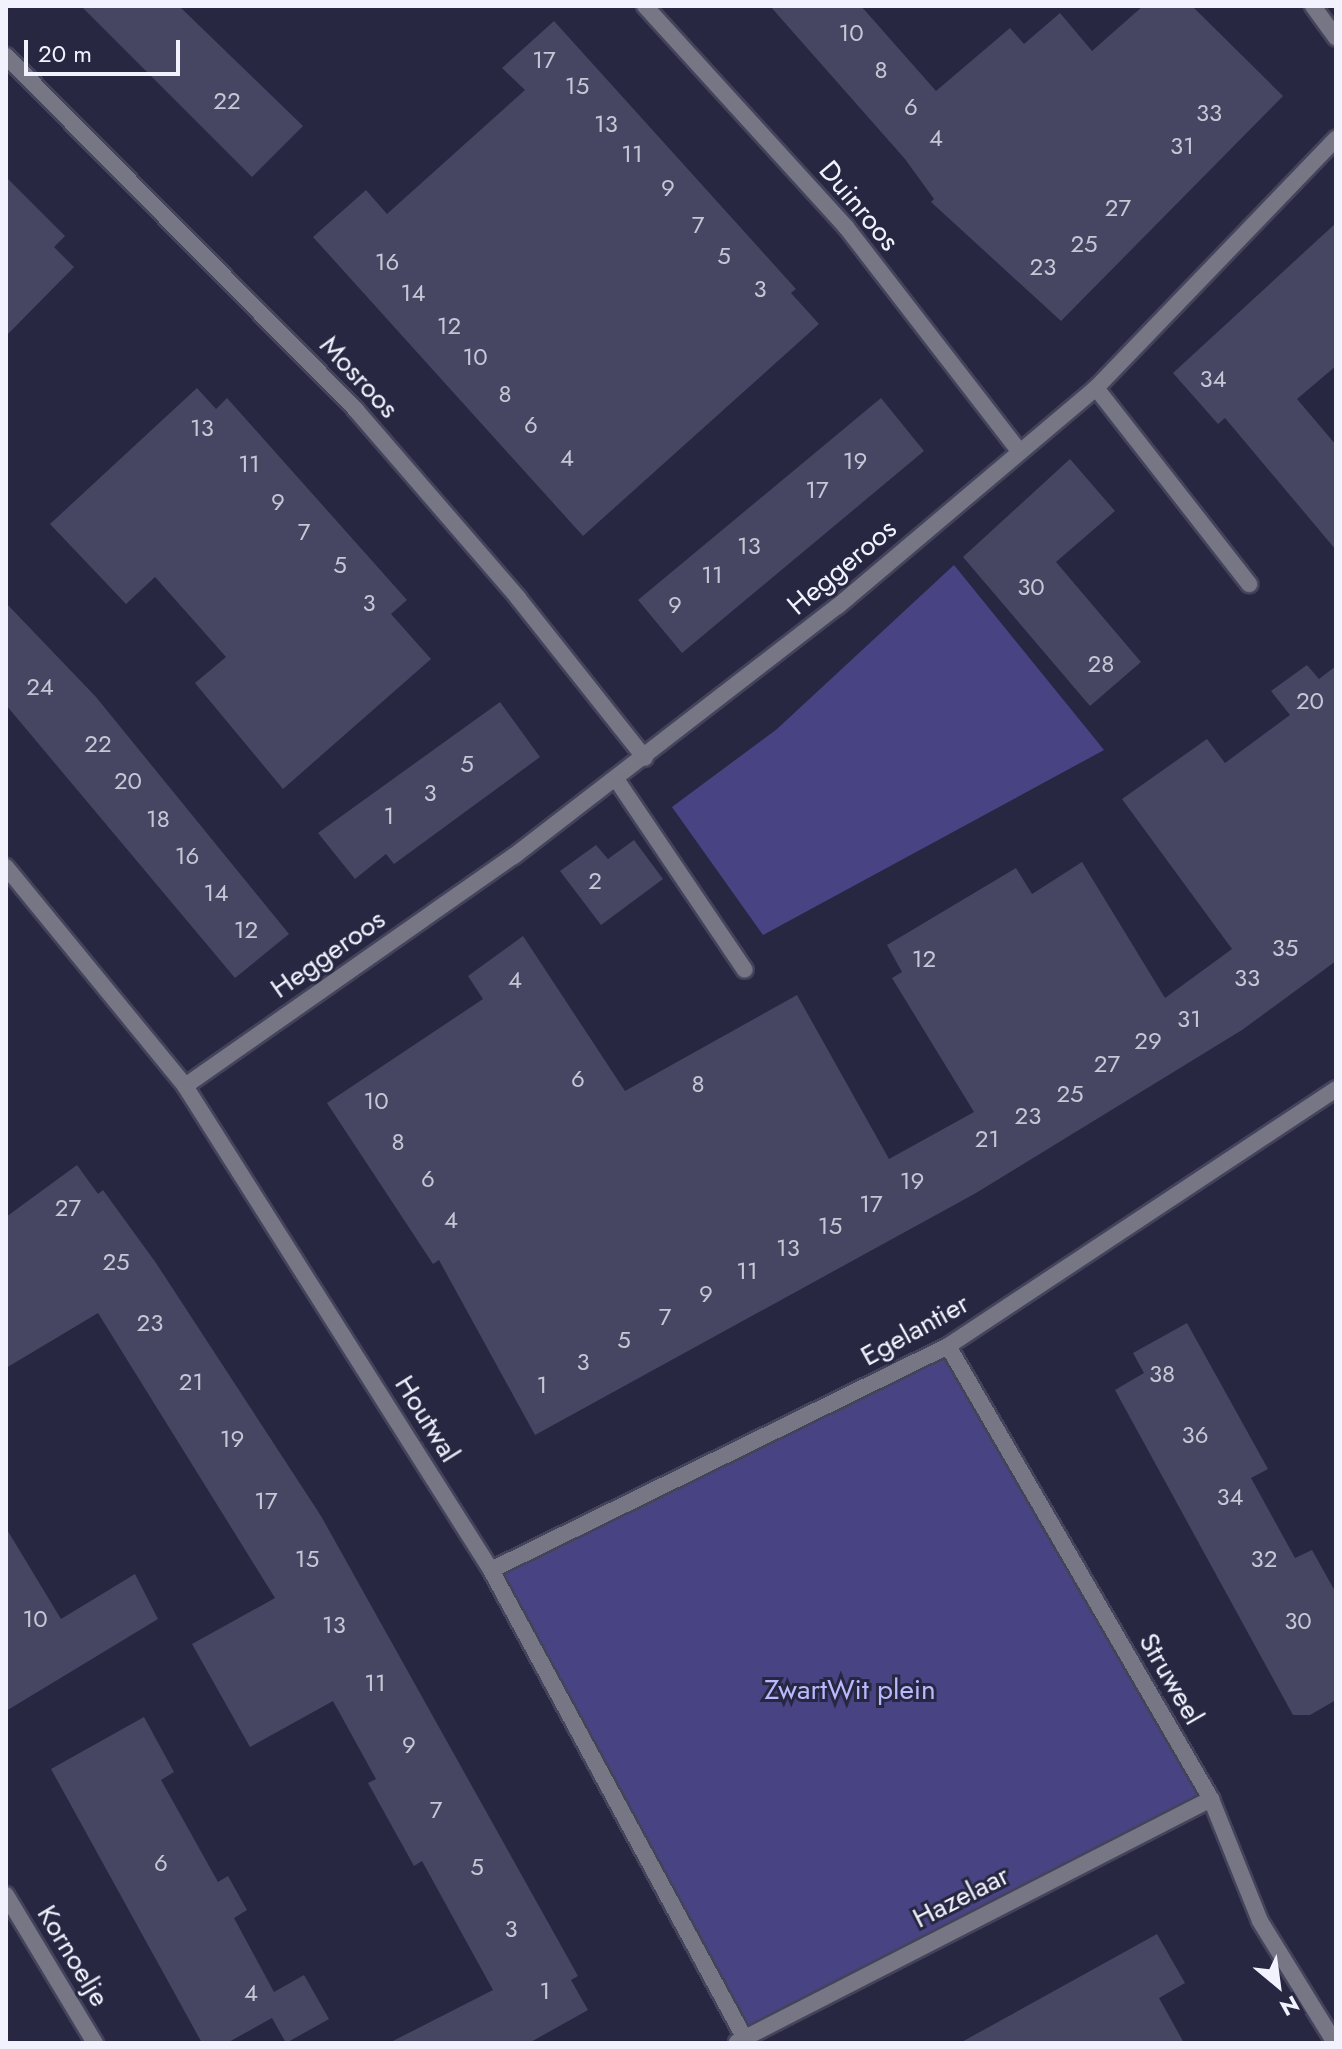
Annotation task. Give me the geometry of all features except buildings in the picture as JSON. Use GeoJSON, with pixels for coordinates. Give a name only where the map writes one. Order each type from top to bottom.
{"type":"FeatureCollection","features":[{"type":"Feature","properties":{"kind":"street","name":"Duinroos"},"geometry":{"type":"LineString","coordinates":[[645,6],[846,227],[1019,451]]}},
{"type":"Feature","properties":{"kind":"street"},"geometry":{"type":"LineString","coordinates":[[1313,6],[1336,38]]}},
{"type":"Feature","properties":{"kind":"street","name":"Mosroos"},"geometry":{"type":"LineString","coordinates":[[6,56],[356,410],[518,598],[645,758]]}},
{"type":"Feature","properties":{"kind":"street","name":"Heggeroos"},"geometry":{"type":"LineString","coordinates":[[185,1086],[645,758],[838,606],[1096,388],[1336,139]]}},
{"type":"Feature","properties":{"kind":"street"},"geometry":{"type":"LineString","coordinates":[[1096,388],[1249,584]]}},
{"type":"Feature","properties":{"kind":"street"},"geometry":{"type":"LineString","coordinates":[[616,779],[745,970]]}},
{"type":"Feature","properties":{"kind":"street","name":"Houtwal"},"geometry":{"type":"LineString","coordinates":[[6,867],[185,1086],[491,1570],[740,2040]]}},
{"type":"Feature","properties":{"kind":"street","name":"Egelantier"},"geometry":{"type":"LineString","coordinates":[[491,1570],[948,1346],[1336,1089]]}},
{"type":"Feature","properties":{"kind":"street","name":"Struweel"},"geometry":{"type":"LineString","coordinates":[[948,1346],[1211,1799],[1260,1921],[1335,2043]]}},
{"type":"Feature","properties":{"kind":"street","name":"Hazelaar"},"geometry":{"type":"LineString","coordinates":[[740,2040],[1211,1799]]}},
{"type":"Feature","properties":{"kind":"street","name":"Kornoelje"},"geometry":{"type":"LineString","coordinates":[[7,1897],[95,2043]]}},
{"type":"Feature","properties":{"kind":"green space"},"geometry":{"type":"Polygon","coordinates":[[[954,565],[1104,750],[763,935],[672,807],[777,729],[954,565]]]}},
{"type":"Feature","properties":{"kind":"green space","name":"ZwartWit plein"},"geometry":{"type":"Polygon","coordinates":[[[948,1346],[1211,1799],[744,2037],[491,1570],[948,1346]]]}}]}
